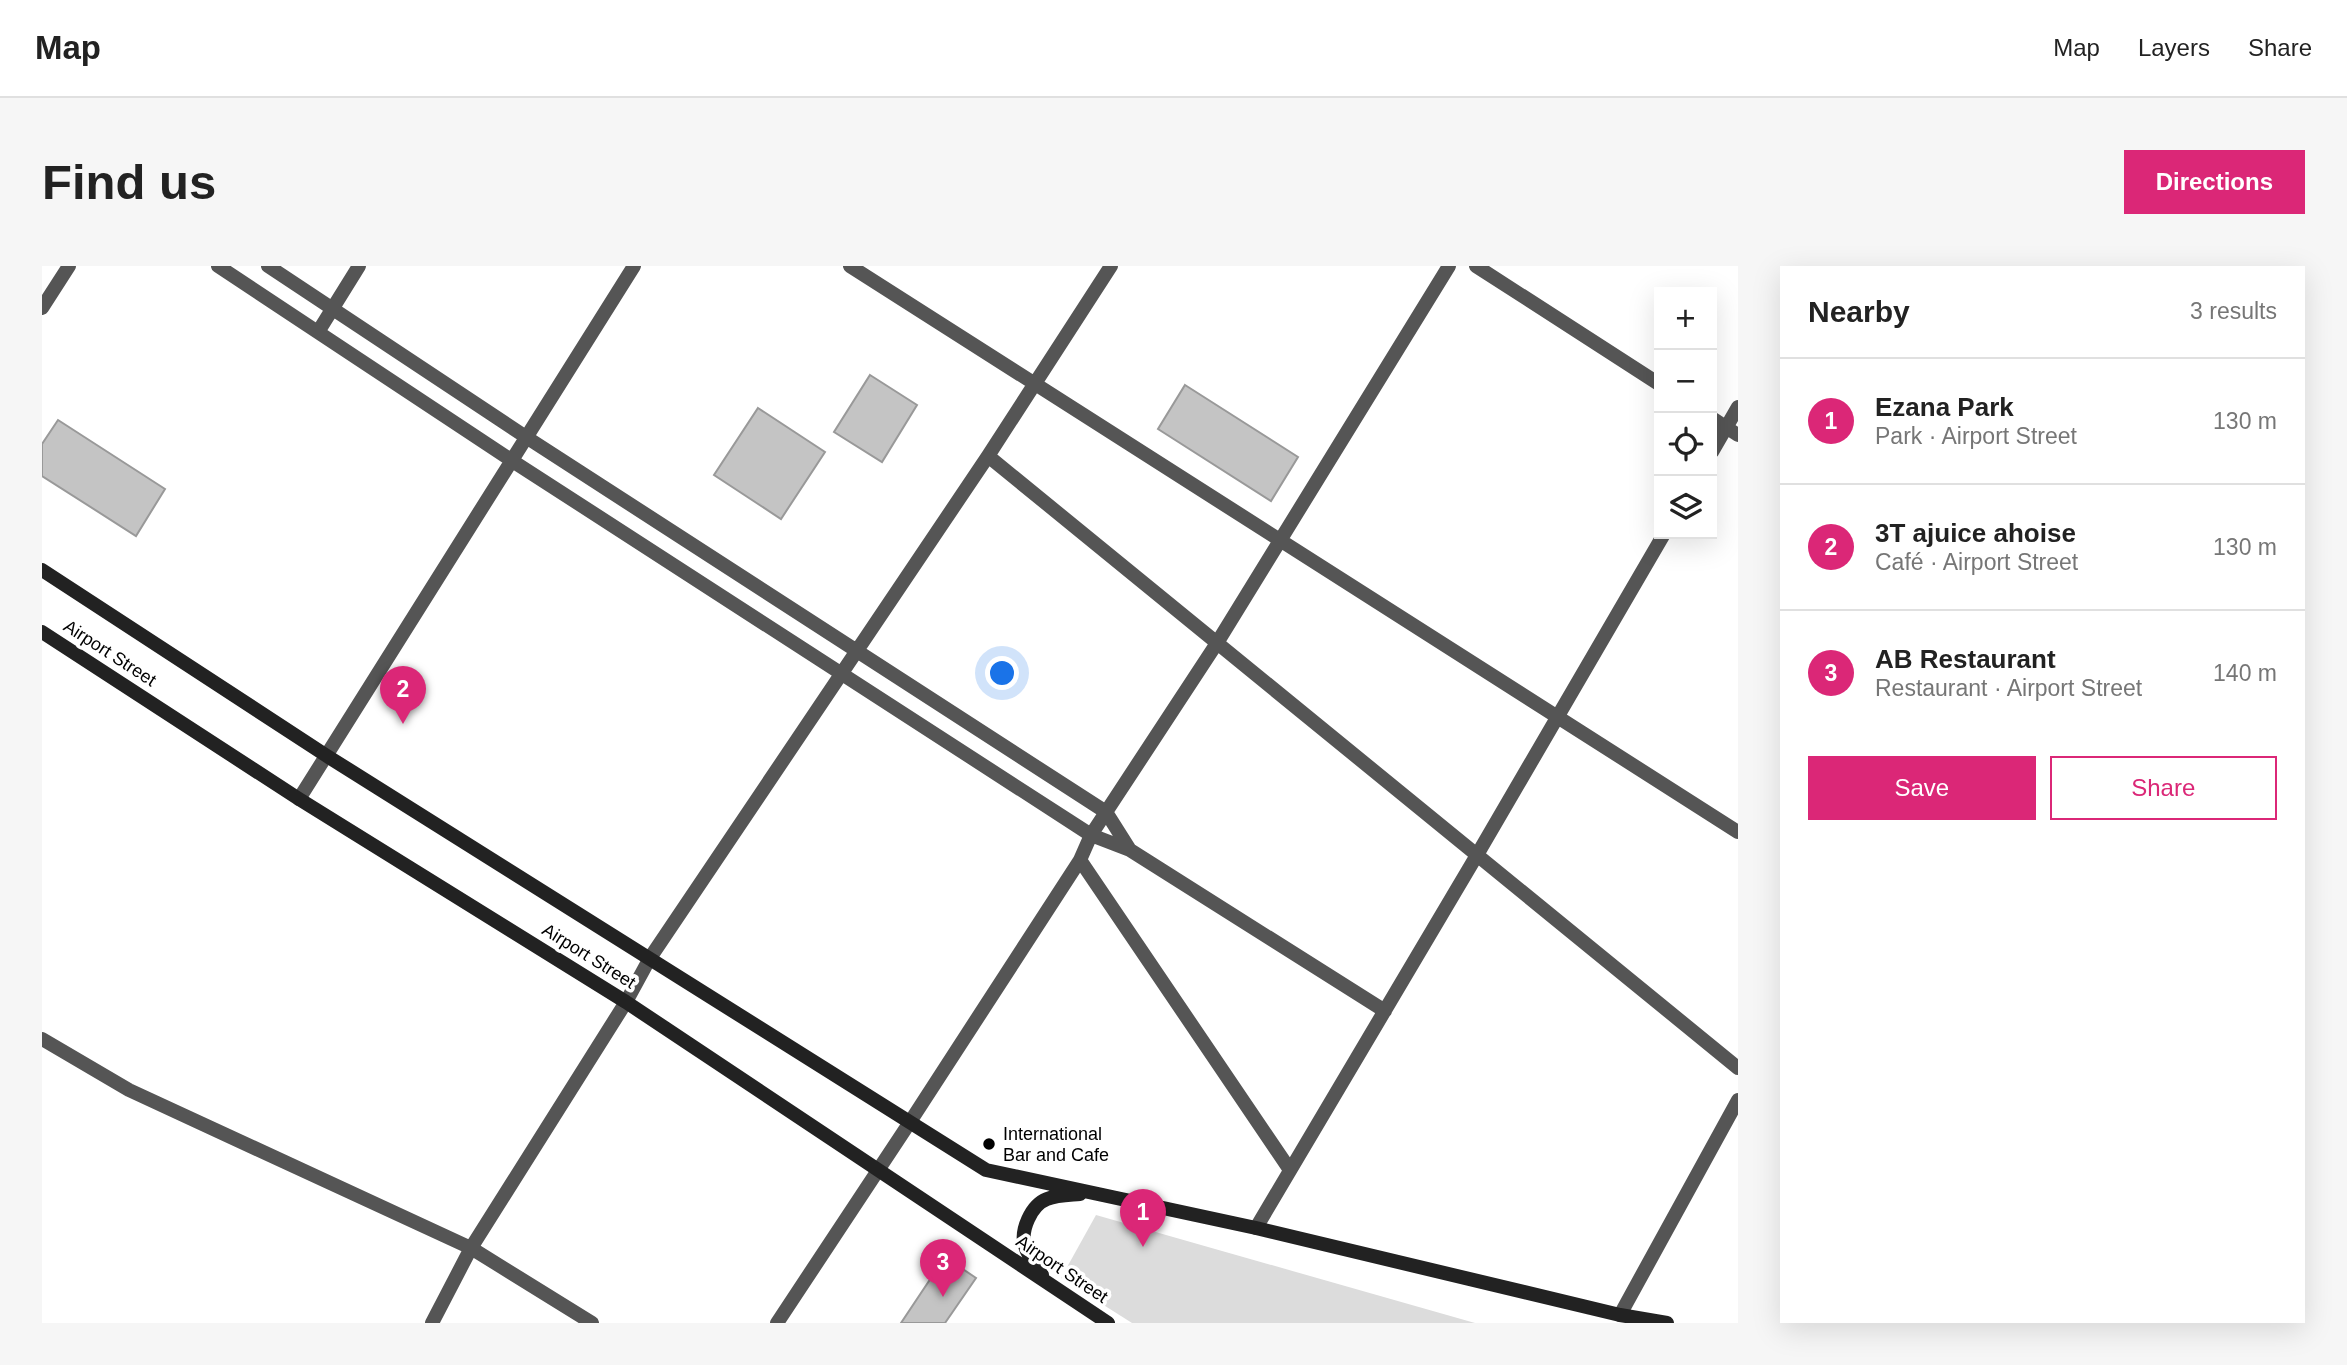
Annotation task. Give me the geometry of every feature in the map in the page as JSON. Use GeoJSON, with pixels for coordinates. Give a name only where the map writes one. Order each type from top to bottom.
{"type":"FeatureCollection","features":[{"type":"Feature","properties":{"kind":"main road","name":"Airport Street"},"geometry":{"type":"LineString","coordinates":[[42,570],[327,756],[986,1170],[1095,1193]]}},
{"type":"Feature","properties":{"kind":"main road","name":"Airport Street"},"geometry":{"type":"LineString","coordinates":[[42,632],[299,799],[626,1002],[1108,1323]]}},
{"type":"Feature","properties":{"kind":"main road"},"geometry":{"type":"LineString","coordinates":[[1046,1281],[1023,1243],[1023,1232],[1029,1219],[1044,1200],[1095,1193],[1256,1228],[1621,1319],[1667,1323]]}},
{"type":"Feature","properties":{"kind":"street"},"geometry":{"type":"LineString","coordinates":[[42,308],[69,266]]}},
{"type":"Feature","properties":{"kind":"street"},"geometry":{"type":"LineString","coordinates":[[218,266],[511,460],[1091,835],[1130,850],[1385,1011]]}},
{"type":"Feature","properties":{"kind":"street"},"geometry":{"type":"LineString","coordinates":[[268,266],[526,437],[1106,812],[1130,850]]}},
{"type":"Feature","properties":{"kind":"street"},"geometry":{"type":"LineString","coordinates":[[318,332],[359,266]]}},
{"type":"Feature","properties":{"kind":"street"},"geometry":{"type":"LineString","coordinates":[[299,799],[634,266]]}},
{"type":"Feature","properties":{"kind":"street"},"geometry":{"type":"LineString","coordinates":[[850,266],[1738,832]]}},
{"type":"Feature","properties":{"kind":"street"},"geometry":{"type":"LineString","coordinates":[[432,1323],[471,1248],[626,1002],[650,958],[988,456],[1111,266]]}},
{"type":"Feature","properties":{"kind":"street"},"geometry":{"type":"LineString","coordinates":[[777,1323],[1080,860],[1091,835],[1217,643],[1449,266]]}},
{"type":"Feature","properties":{"kind":"street"},"geometry":{"type":"LineString","coordinates":[[1476,266],[1654,381]]}},
{"type":"Feature","properties":{"kind":"street"},"geometry":{"type":"LineString","coordinates":[[1717,447],[1732,431],[1738,407]]}},
{"type":"Feature","properties":{"kind":"street"},"geometry":{"type":"LineString","coordinates":[[1717,421],[1732,431]]}},
{"type":"Feature","properties":{"kind":"street"},"geometry":{"type":"LineString","coordinates":[[988,456],[1738,1068]]}},
{"type":"Feature","properties":{"kind":"street"},"geometry":{"type":"LineString","coordinates":[[1256,1228],[1661,539]]}},
{"type":"Feature","properties":{"kind":"street"},"geometry":{"type":"LineString","coordinates":[[1080,860],[1290,1170]]}},
{"type":"Feature","properties":{"kind":"street"},"geometry":{"type":"LineString","coordinates":[[42,1039],[129,1090],[471,1248],[592,1323]]}},
{"type":"Feature","properties":{"kind":"street"},"geometry":{"type":"LineString","coordinates":[[1621,1319],[1738,1101]]}},
{"type":"Feature","properties":{"kind":"shaded area"},"geometry":{"type":"Polygon","coordinates":[[[1096,1215],[1475,1323],[1132,1323],[1061,1278],[1096,1215]]]}},
{"type":"Feature","properties":{"kind":"building"},"geometry":{"type":"Polygon","coordinates":[[[870,375],[917,405],[882,462],[834,432],[870,375]]]}},
{"type":"Feature","properties":{"kind":"building"},"geometry":{"type":"Polygon","coordinates":[[[1185,385],[1298,457],[1271,501],[1158,429],[1185,385]]]}},
{"type":"Feature","properties":{"kind":"building"},"geometry":{"type":"Polygon","coordinates":[[[758,408],[825,452],[781,519],[714,475],[758,408]]]}},
{"type":"Feature","properties":{"kind":"building"},"geometry":{"type":"Polygon","coordinates":[[[58,420],[165,489],[136,536],[42,476],[42,444],[58,420]]]}},
{"type":"Feature","properties":{"kind":"building"},"geometry":{"type":"Polygon","coordinates":[[[945,1257],[976,1278],[945,1323],[901,1323],[945,1257]]]}},
{"type":"Feature","properties":{"kind":"place","name":"3T ajuice ahoise"},"geometry":{"type":"Point","coordinates":[403,724]}},
{"type":"Feature","properties":{"kind":"place","name":"International Bar and Cafe"},"geometry":{"type":"Point","coordinates":[989,1144]}},
{"type":"Feature","properties":{"kind":"place","name":"Ezana Park"},"geometry":{"type":"Point","coordinates":[1143,1247]}},
{"type":"Feature","properties":{"kind":"place","name":"AB Restaurant"},"geometry":{"type":"Point","coordinates":[943,1297]}}]}
